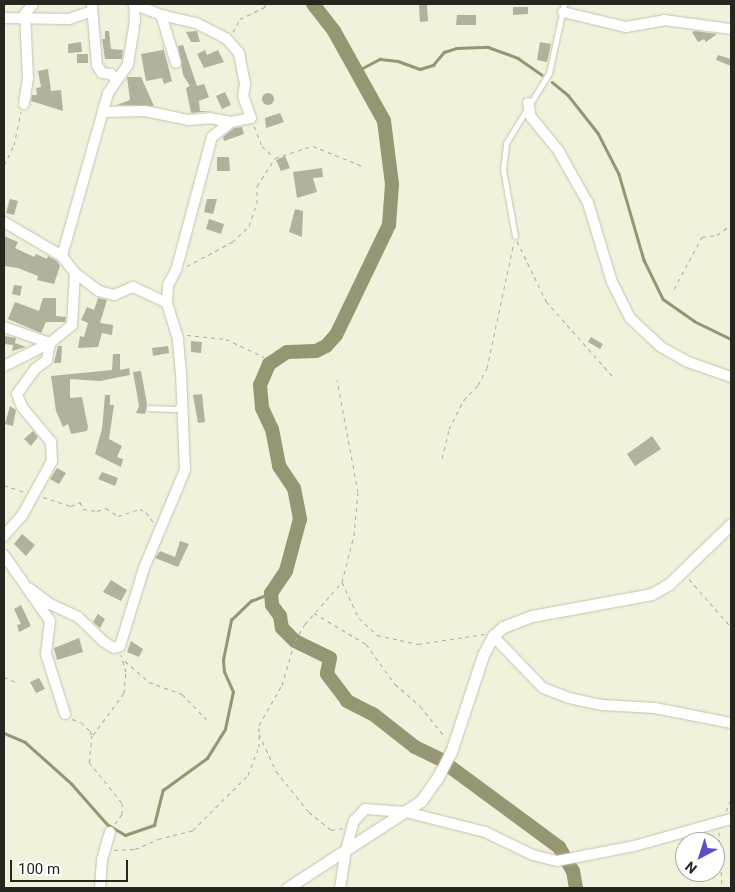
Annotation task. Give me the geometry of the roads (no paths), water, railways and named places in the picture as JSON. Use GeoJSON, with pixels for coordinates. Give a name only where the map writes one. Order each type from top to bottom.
{"type":"FeatureCollection","features":[{"type":"Feature","properties":{"kind":"street"},"geometry":{"type":"LineString","coordinates":[[24,104],[28,78],[26,12],[33,4]]}},
{"type":"Feature","properties":{"kind":"street"},"geometry":{"type":"LineString","coordinates":[[62,256],[103,112],[116,80],[128,64],[135,21],[134,4],[161,15],[211,29],[230,42],[240,59],[245,84],[243,96],[251,118],[231,122],[210,118],[189,120],[146,111],[103,112]]}},
{"type":"Feature","properties":{"kind":"street"},"geometry":{"type":"LineString","coordinates":[[4,18],[76,18],[92,7],[97,65],[100,72],[111,74],[116,80]]}},
{"type":"Feature","properties":{"kind":"street"},"geometry":{"type":"LineString","coordinates":[[563,8],[626,27],[664,20],[731,29]]}},
{"type":"Feature","properties":{"kind":"street"},"geometry":{"type":"LineString","coordinates":[[161,15],[176,63]]}},
{"type":"Feature","properties":{"kind":"street"},"geometry":{"type":"LineString","coordinates":[[528,103],[531,117],[558,150],[588,202],[612,282],[630,318],[642,333],[661,347],[688,362],[731,377]]}},
{"type":"Feature","properties":{"kind":"street"},"geometry":{"type":"LineString","coordinates":[[29,588],[50,604],[78,617],[96,636],[117,648],[185,470],[183,402],[176,332],[167,302],[168,285],[176,270],[212,136],[231,122]]}},
{"type":"Feature","properties":{"kind":"street"},"geometry":{"type":"LineString","coordinates":[[4,222],[62,256],[75,273],[108,294],[120,294],[134,287],[167,302]]}},
{"type":"Feature","properties":{"kind":"street"},"geometry":{"type":"LineString","coordinates":[[4,366],[50,343],[72,325],[75,273]]}},
{"type":"Feature","properties":{"kind":"street"},"geometry":{"type":"LineString","coordinates":[[4,328],[50,343]]}},
{"type":"Feature","properties":{"kind":"street"},"geometry":{"type":"LineString","coordinates":[[4,536],[23,514],[50,468],[53,451],[45,433],[22,407],[17,394],[35,369],[47,360],[50,343]]}},
{"type":"Feature","properties":{"kind":"street"},"geometry":{"type":"LineString","coordinates":[[287,888],[406,812],[421,800],[438,777],[452,745],[477,668],[496,634],[516,621],[532,616],[643,597],[660,590],[731,524]]}},
{"type":"Feature","properties":{"kind":"street"},"geometry":{"type":"LineString","coordinates":[[4,555],[29,588],[50,621],[46,654],[65,714]]}},
{"type":"Feature","properties":{"kind":"street"},"geometry":{"type":"LineString","coordinates":[[496,634],[543,688],[569,698],[602,705],[655,708],[731,724]]}},
{"type":"Feature","properties":{"kind":"street"},"geometry":{"type":"LineString","coordinates":[[340,888],[346,850],[354,821],[365,809],[406,812],[485,832],[533,855],[557,860],[634,846],[726,821]]}},
{"type":"Feature","properties":{"kind":"street"},"geometry":{"type":"LineString","coordinates":[[100,888],[104,854],[110,832]]}},
{"type":"Feature","properties":{"kind":"lane"},"geometry":{"type":"LineString","coordinates":[[515,236],[503,169],[504,156],[512,129],[553,65],[563,8]]}},
{"type":"Feature","properties":{"kind":"lane"},"geometry":{"type":"LineString","coordinates":[[149,408],[175,409],[183,402]]}},
{"type":"Feature","properties":{"kind":"waterway"},"geometry":{"type":"LineString","coordinates":[[313,4],[334,31],[384,121],[392,184],[389,225],[336,335],[326,346],[316,351],[287,352],[269,364],[260,385],[262,408],[272,429],[279,466],[294,488],[300,519],[286,571],[271,593],[272,605],[280,616],[282,628],[295,641],[330,658],[327,674],[347,701],[373,714],[415,747],[442,760]]}},
{"type":"Feature","properties":{"kind":"waterway"},"geometry":{"type":"LineString","coordinates":[[357,71],[380,59],[398,61],[420,69],[433,65],[444,52],[456,48],[488,47],[518,58],[542,75]]}},
{"type":"Feature","properties":{"kind":"waterway"},"geometry":{"type":"LineString","coordinates":[[552,82],[568,95],[598,133],[619,174],[644,260],[663,299],[694,321],[731,339]]}},
{"type":"Feature","properties":{"kind":"waterway"},"geometry":{"type":"LineString","coordinates":[[4,733],[25,742],[71,783],[107,824],[125,835],[154,825],[163,790],[207,758],[225,729],[233,692],[224,672],[223,660],[231,620],[251,601],[271,593]]}},
{"type":"Feature","properties":{"kind":"waterway"},"geometry":{"type":"LineString","coordinates":[[449,766],[559,847],[573,871],[576,888]]}}]}
